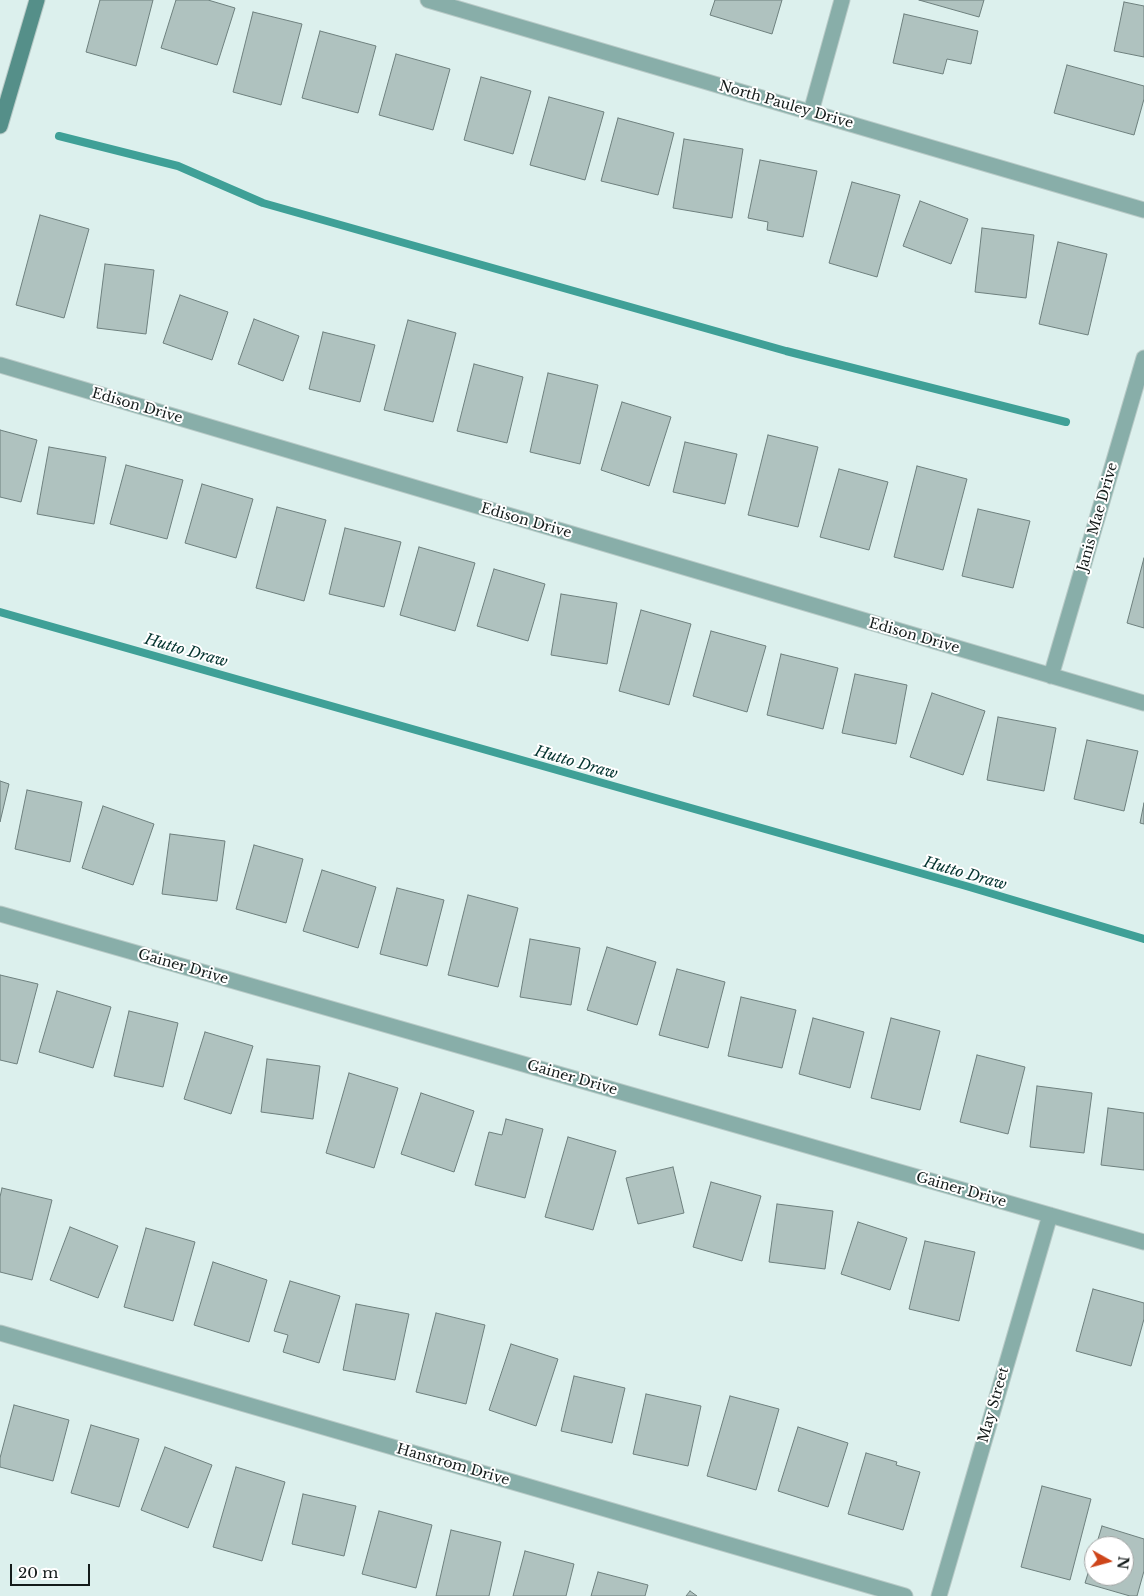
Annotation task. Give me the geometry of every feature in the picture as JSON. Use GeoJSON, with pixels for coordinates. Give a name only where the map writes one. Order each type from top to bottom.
{"type":"FeatureCollection","features":[{"type":"Feature","properties":{"kind":"street"},"geometry":{"type":"LineString","coordinates":[[0,126],[37,0]]}},
{"type":"Feature","properties":{"kind":"street","name":"North Pauley Drive"},"geometry":{"type":"LineString","coordinates":[[428,0],[455,4],[1144,210]]}},
{"type":"Feature","properties":{"kind":"street"},"geometry":{"type":"LineString","coordinates":[[811,112],[842,0]]}},
{"type":"Feature","properties":{"kind":"street","name":"Janis Mae Drive"},"geometry":{"type":"LineString","coordinates":[[1051,676],[1144,358]]}},
{"type":"Feature","properties":{"kind":"street","name":"Edison Drive"},"geometry":{"type":"LineString","coordinates":[[0,365],[1144,703]]}},
{"type":"Feature","properties":{"kind":"street","name":"Gainer Drive"},"geometry":{"type":"LineString","coordinates":[[0,914],[1144,1242]]}},
{"type":"Feature","properties":{"kind":"street","name":"May Street"},"geometry":{"type":"LineString","coordinates":[[938,1596],[1050,1215]]}},
{"type":"Feature","properties":{"kind":"street","name":"Hanstrom Drive"},"geometry":{"type":"LineString","coordinates":[[0,1333],[905,1596]]}},
{"type":"Feature","properties":{"kind":"building"},"geometry":{"type":"Polygon","coordinates":[[[100,0],[153,0],[136,66],[86,52],[100,0]]]}},
{"type":"Feature","properties":{"kind":"building"},"geometry":{"type":"Polygon","coordinates":[[[176,0],[208,0],[235,8],[217,65],[161,48],[176,0]]]}},
{"type":"Feature","properties":{"kind":"building"},"geometry":{"type":"Polygon","coordinates":[[[715,0],[782,0],[772,34],[710,15],[715,0]]]}},
{"type":"Feature","properties":{"kind":"building"},"geometry":{"type":"Polygon","coordinates":[[[919,0],[984,0],[979,17],[919,0]]]}},
{"type":"Feature","properties":{"kind":"building"},"geometry":{"type":"Polygon","coordinates":[[[1124,2],[1144,6],[1144,57],[1114,51],[1124,2]]]}},
{"type":"Feature","properties":{"kind":"building"},"geometry":{"type":"Polygon","coordinates":[[[253,12],[302,24],[281,105],[233,92],[253,12]]]}},
{"type":"Feature","properties":{"kind":"building"},"geometry":{"type":"Polygon","coordinates":[[[904,14],[978,31],[971,64],[947,59],[943,74],[893,63],[904,14]]]}},
{"type":"Feature","properties":{"kind":"building"},"geometry":{"type":"Polygon","coordinates":[[[320,31],[376,46],[358,113],[302,98],[320,31]]]}},
{"type":"Feature","properties":{"kind":"building"},"geometry":{"type":"Polygon","coordinates":[[[396,54],[450,69],[433,130],[379,115],[396,54]]]}},
{"type":"Feature","properties":{"kind":"building"},"geometry":{"type":"Polygon","coordinates":[[[1067,65],[1144,86],[1144,99],[1134,135],[1054,113],[1067,65]]]}},
{"type":"Feature","properties":{"kind":"building"},"geometry":{"type":"Polygon","coordinates":[[[481,77],[531,91],[513,154],[464,140],[481,77]]]}},
{"type":"Feature","properties":{"kind":"building"},"geometry":{"type":"Polygon","coordinates":[[[549,97],[604,112],[585,180],[530,165],[549,97]]]}},
{"type":"Feature","properties":{"kind":"building"},"geometry":{"type":"Polygon","coordinates":[[[618,118],[674,133],[658,195],[601,181],[618,118]]]}},
{"type":"Feature","properties":{"kind":"building"},"geometry":{"type":"Polygon","coordinates":[[[684,139],[743,149],[732,218],[673,208],[684,139]]]}},
{"type":"Feature","properties":{"kind":"building"},"geometry":{"type":"Polygon","coordinates":[[[760,160],[817,171],[803,237],[767,230],[768,222],[748,218],[760,160]]]}},
{"type":"Feature","properties":{"kind":"building"},"geometry":{"type":"Polygon","coordinates":[[[852,182],[900,195],[877,277],[829,263],[852,182]]]}},
{"type":"Feature","properties":{"kind":"building"},"geometry":{"type":"Polygon","coordinates":[[[920,201],[968,219],[951,264],[903,246],[920,201]]]}},
{"type":"Feature","properties":{"kind":"building"},"geometry":{"type":"Polygon","coordinates":[[[40,215],[89,229],[64,318],[16,305],[40,215]]]}},
{"type":"Feature","properties":{"kind":"building"},"geometry":{"type":"Polygon","coordinates":[[[982,228],[1034,235],[1026,298],[975,292],[982,228]]]}},
{"type":"Feature","properties":{"kind":"building"},"geometry":{"type":"Polygon","coordinates":[[[1058,242],[1107,254],[1088,335],[1039,324],[1058,242]]]}},
{"type":"Feature","properties":{"kind":"building"},"geometry":{"type":"Polygon","coordinates":[[[105,264],[154,270],[146,334],[97,328],[105,264]]]}},
{"type":"Feature","properties":{"kind":"building"},"geometry":{"type":"Polygon","coordinates":[[[180,295],[228,312],[212,360],[163,343],[180,295]]]}},
{"type":"Feature","properties":{"kind":"building"},"geometry":{"type":"Polygon","coordinates":[[[254,319],[299,336],[283,381],[238,364],[254,319]]]}},
{"type":"Feature","properties":{"kind":"building"},"geometry":{"type":"Polygon","coordinates":[[[408,320],[456,333],[433,422],[384,410],[408,320]]]}},
{"type":"Feature","properties":{"kind":"building"},"geometry":{"type":"Polygon","coordinates":[[[323,332],[375,345],[360,402],[309,389],[323,332]]]}},
{"type":"Feature","properties":{"kind":"building"},"geometry":{"type":"Polygon","coordinates":[[[474,364],[523,377],[507,443],[457,431],[474,364]]]}},
{"type":"Feature","properties":{"kind":"building"},"geometry":{"type":"Polygon","coordinates":[[[548,373],[598,385],[580,464],[530,452],[548,373]]]}},
{"type":"Feature","properties":{"kind":"building"},"geometry":{"type":"Polygon","coordinates":[[[622,402],[671,417],[649,486],[601,470],[622,402]]]}},
{"type":"Feature","properties":{"kind":"building"},"geometry":{"type":"Polygon","coordinates":[[[0,430],[37,440],[21,502],[0,497],[0,430]]]}},
{"type":"Feature","properties":{"kind":"building"},"geometry":{"type":"Polygon","coordinates":[[[768,435],[818,447],[798,527],[748,515],[768,435]]]}},
{"type":"Feature","properties":{"kind":"building"},"geometry":{"type":"Polygon","coordinates":[[[685,442],[737,454],[725,504],[673,492],[685,442]]]}},
{"type":"Feature","properties":{"kind":"building"},"geometry":{"type":"Polygon","coordinates":[[[49,447],[106,457],[94,524],[37,514],[49,447]]]}},
{"type":"Feature","properties":{"kind":"building"},"geometry":{"type":"Polygon","coordinates":[[[126,465],[183,480],[167,539],[110,524],[126,465]]]}},
{"type":"Feature","properties":{"kind":"building"},"geometry":{"type":"Polygon","coordinates":[[[917,466],[967,479],[943,570],[894,557],[917,466]]]}},
{"type":"Feature","properties":{"kind":"building"},"geometry":{"type":"Polygon","coordinates":[[[839,469],[888,482],[869,550],[820,537],[839,469]]]}},
{"type":"Feature","properties":{"kind":"building"},"geometry":{"type":"Polygon","coordinates":[[[202,484],[253,499],[236,558],[185,543],[202,484]]]}},
{"type":"Feature","properties":{"kind":"building"},"geometry":{"type":"Polygon","coordinates":[[[277,507],[326,520],[304,601],[256,588],[277,507]]]}},
{"type":"Feature","properties":{"kind":"building"},"geometry":{"type":"Polygon","coordinates":[[[978,509],[1030,521],[1013,588],[962,576],[978,509]]]}},
{"type":"Feature","properties":{"kind":"building"},"geometry":{"type":"Polygon","coordinates":[[[345,528],[401,542],[384,607],[329,594],[345,528]]]}},
{"type":"Feature","properties":{"kind":"building"},"geometry":{"type":"Polygon","coordinates":[[[419,547],[475,563],[455,631],[400,615],[419,547]]]}},
{"type":"Feature","properties":{"kind":"building"},"geometry":{"type":"Polygon","coordinates":[[[1144,558],[1144,628],[1127,623],[1144,558]]]}},
{"type":"Feature","properties":{"kind":"building"},"geometry":{"type":"Polygon","coordinates":[[[494,569],[545,584],[528,641],[477,626],[494,569]]]}},
{"type":"Feature","properties":{"kind":"building"},"geometry":{"type":"Polygon","coordinates":[[[561,594],[617,603],[607,664],[551,655],[561,594]]]}},
{"type":"Feature","properties":{"kind":"building"},"geometry":{"type":"Polygon","coordinates":[[[641,610],[691,624],[669,705],[619,691],[641,610]]]}},
{"type":"Feature","properties":{"kind":"building"},"geometry":{"type":"Polygon","coordinates":[[[711,631],[766,646],[747,712],[693,696],[711,631]]]}},
{"type":"Feature","properties":{"kind":"building"},"geometry":{"type":"Polygon","coordinates":[[[781,654],[838,668],[823,729],[767,715],[781,654]]]}},
{"type":"Feature","properties":{"kind":"building"},"geometry":{"type":"Polygon","coordinates":[[[855,674],[907,685],[896,744],[842,733],[855,674]]]}},
{"type":"Feature","properties":{"kind":"building"},"geometry":{"type":"Polygon","coordinates":[[[932,693],[985,711],[963,775],[910,757],[932,693]]]}},
{"type":"Feature","properties":{"kind":"building"},"geometry":{"type":"Polygon","coordinates":[[[998,717],[1056,728],[1044,791],[987,780],[998,717]]]}},
{"type":"Feature","properties":{"kind":"building"},"geometry":{"type":"Polygon","coordinates":[[[1087,740],[1138,751],[1124,811],[1074,799],[1087,740]]]}},
{"type":"Feature","properties":{"kind":"building"},"geometry":{"type":"Polygon","coordinates":[[[0,781],[9,784],[0,822],[0,781]]]}},
{"type":"Feature","properties":{"kind":"building"},"geometry":{"type":"Polygon","coordinates":[[[27,790],[82,802],[70,862],[15,849],[27,790]]]}},
{"type":"Feature","properties":{"kind":"building"},"geometry":{"type":"Polygon","coordinates":[[[1144,803],[1144,824],[1140,823],[1144,803]]]}},
{"type":"Feature","properties":{"kind":"building"},"geometry":{"type":"Polygon","coordinates":[[[103,806],[154,824],[133,885],[82,868],[103,806]]]}},
{"type":"Feature","properties":{"kind":"building"},"geometry":{"type":"Polygon","coordinates":[[[170,834],[225,841],[217,901],[162,894],[170,834]]]}},
{"type":"Feature","properties":{"kind":"building"},"geometry":{"type":"Polygon","coordinates":[[[254,845],[303,859],[286,923],[236,909],[254,845]]]}},
{"type":"Feature","properties":{"kind":"building"},"geometry":{"type":"Polygon","coordinates":[[[322,870],[376,887],[358,948],[303,931],[322,870]]]}},
{"type":"Feature","properties":{"kind":"building"},"geometry":{"type":"Polygon","coordinates":[[[397,888],[444,900],[427,966],[380,954],[397,888]]]}},
{"type":"Feature","properties":{"kind":"building"},"geometry":{"type":"Polygon","coordinates":[[[468,895],[518,908],[498,987],[448,975],[468,895]]]}},
{"type":"Feature","properties":{"kind":"building"},"geometry":{"type":"Polygon","coordinates":[[[530,939],[580,948],[571,1005],[520,997],[530,939]]]}},
{"type":"Feature","properties":{"kind":"building"},"geometry":{"type":"Polygon","coordinates":[[[607,947],[656,962],[637,1025],[587,1010],[607,947]]]}},
{"type":"Feature","properties":{"kind":"building"},"geometry":{"type":"Polygon","coordinates":[[[677,969],[725,982],[708,1048],[659,1035],[677,969]]]}},
{"type":"Feature","properties":{"kind":"building"},"geometry":{"type":"Polygon","coordinates":[[[0,975],[38,984],[17,1064],[0,1060],[0,975]]]}},
{"type":"Feature","properties":{"kind":"building"},"geometry":{"type":"Polygon","coordinates":[[[57,991],[111,1007],[93,1068],[39,1052],[57,991]]]}},
{"type":"Feature","properties":{"kind":"building"},"geometry":{"type":"Polygon","coordinates":[[[741,997],[796,1010],[782,1068],[728,1056],[741,997]]]}},
{"type":"Feature","properties":{"kind":"building"},"geometry":{"type":"Polygon","coordinates":[[[129,1011],[178,1023],[163,1087],[114,1076],[129,1011]]]}},
{"type":"Feature","properties":{"kind":"building"},"geometry":{"type":"Polygon","coordinates":[[[813,1018],[864,1032],[850,1088],[799,1074],[813,1018]]]}},
{"type":"Feature","properties":{"kind":"building"},"geometry":{"type":"Polygon","coordinates":[[[891,1018],[940,1031],[920,1110],[871,1098],[891,1018]]]}},
{"type":"Feature","properties":{"kind":"building"},"geometry":{"type":"Polygon","coordinates":[[[205,1032],[253,1046],[231,1114],[184,1099],[205,1032]]]}},
{"type":"Feature","properties":{"kind":"building"},"geometry":{"type":"Polygon","coordinates":[[[977,1055],[1025,1067],[1008,1134],[960,1122],[977,1055]]]}},
{"type":"Feature","properties":{"kind":"building"},"geometry":{"type":"Polygon","coordinates":[[[267,1059],[320,1066],[313,1119],[261,1112],[267,1059]]]}},
{"type":"Feature","properties":{"kind":"building"},"geometry":{"type":"Polygon","coordinates":[[[349,1073],[398,1088],[374,1168],[326,1153],[349,1073]]]}},
{"type":"Feature","properties":{"kind":"building"},"geometry":{"type":"Polygon","coordinates":[[[1037,1086],[1092,1093],[1084,1153],[1030,1147],[1037,1086]]]}},
{"type":"Feature","properties":{"kind":"building"},"geometry":{"type":"Polygon","coordinates":[[[421,1093],[474,1111],[454,1172],[401,1154],[421,1093]]]}},
{"type":"Feature","properties":{"kind":"building"},"geometry":{"type":"Polygon","coordinates":[[[1108,1108],[1144,1113],[1144,1170],[1101,1165],[1108,1108]]]}},
{"type":"Feature","properties":{"kind":"building"},"geometry":{"type":"Polygon","coordinates":[[[506,1119],[543,1129],[525,1198],[475,1185],[489,1132],[502,1135],[506,1119]]]}},
{"type":"Feature","properties":{"kind":"building"},"geometry":{"type":"Polygon","coordinates":[[[568,1137],[616,1151],[593,1230],[545,1217],[568,1137]]]}},
{"type":"Feature","properties":{"kind":"building"},"geometry":{"type":"Polygon","coordinates":[[[673,1167],[684,1213],[638,1224],[626,1178],[673,1167]]]}},
{"type":"Feature","properties":{"kind":"building"},"geometry":{"type":"Polygon","coordinates":[[[711,1182],[761,1196],[742,1261],[693,1247],[711,1182]]]}},
{"type":"Feature","properties":{"kind":"building"},"geometry":{"type":"Polygon","coordinates":[[[2,1188],[52,1200],[32,1280],[0,1272],[0,1197],[2,1188]]]}},
{"type":"Feature","properties":{"kind":"building"},"geometry":{"type":"Polygon","coordinates":[[[777,1204],[833,1211],[825,1269],[769,1262],[777,1204]]]}},
{"type":"Feature","properties":{"kind":"building"},"geometry":{"type":"Polygon","coordinates":[[[858,1222],[907,1238],[890,1290],[841,1274],[858,1222]]]}},
{"type":"Feature","properties":{"kind":"building"},"geometry":{"type":"Polygon","coordinates":[[[70,1227],[118,1246],[98,1298],[50,1280],[70,1227]]]}},
{"type":"Feature","properties":{"kind":"building"},"geometry":{"type":"Polygon","coordinates":[[[146,1228],[195,1242],[173,1321],[124,1307],[146,1228]]]}},
{"type":"Feature","properties":{"kind":"building"},"geometry":{"type":"Polygon","coordinates":[[[925,1241],[975,1252],[959,1321],[909,1309],[925,1241]]]}},
{"type":"Feature","properties":{"kind":"building"},"geometry":{"type":"Polygon","coordinates":[[[213,1262],[267,1280],[249,1342],[194,1325],[213,1262]]]}},
{"type":"Feature","properties":{"kind":"building"},"geometry":{"type":"Polygon","coordinates":[[[290,1281],[340,1296],[319,1363],[283,1352],[288,1335],[274,1331],[290,1281]]]}},
{"type":"Feature","properties":{"kind":"building"},"geometry":{"type":"Polygon","coordinates":[[[1093,1289],[1144,1303],[1144,1319],[1131,1366],[1076,1351],[1093,1289]]]}},
{"type":"Feature","properties":{"kind":"building"},"geometry":{"type":"Polygon","coordinates":[[[356,1304],[409,1314],[395,1380],[343,1370],[356,1304]]]}},
{"type":"Feature","properties":{"kind":"building"},"geometry":{"type":"Polygon","coordinates":[[[436,1313],[485,1325],[466,1404],[416,1392],[436,1313]]]}},
{"type":"Feature","properties":{"kind":"building"},"geometry":{"type":"Polygon","coordinates":[[[511,1344],[558,1359],[536,1426],[489,1410],[511,1344]]]}},
{"type":"Feature","properties":{"kind":"building"},"geometry":{"type":"Polygon","coordinates":[[[574,1376],[625,1388],[612,1443],[561,1431],[574,1376]]]}},
{"type":"Feature","properties":{"kind":"building"},"geometry":{"type":"Polygon","coordinates":[[[646,1394],[701,1406],[688,1466],[633,1454],[646,1394]]]}},
{"type":"Feature","properties":{"kind":"building"},"geometry":{"type":"Polygon","coordinates":[[[730,1396],[779,1409],[756,1490],[707,1476],[730,1396]]]}},
{"type":"Feature","properties":{"kind":"building"},"geometry":{"type":"Polygon","coordinates":[[[14,1405],[69,1420],[53,1481],[0,1467],[0,1458],[14,1405]]]}},
{"type":"Feature","properties":{"kind":"building"},"geometry":{"type":"Polygon","coordinates":[[[91,1425],[139,1439],[119,1507],[71,1493],[91,1425]]]}},
{"type":"Feature","properties":{"kind":"building"},"geometry":{"type":"Polygon","coordinates":[[[798,1427],[848,1443],[828,1507],[778,1491],[798,1427]]]}},
{"type":"Feature","properties":{"kind":"building"},"geometry":{"type":"Polygon","coordinates":[[[165,1447],[212,1465],[188,1528],[141,1510],[165,1447]]]}},
{"type":"Feature","properties":{"kind":"building"},"geometry":{"type":"Polygon","coordinates":[[[866,1453],[897,1462],[896,1465],[920,1472],[903,1530],[848,1514],[866,1453]]]}},
{"type":"Feature","properties":{"kind":"building"},"geometry":{"type":"Polygon","coordinates":[[[236,1467],[285,1482],[262,1561],[213,1547],[236,1467]]]}},
{"type":"Feature","properties":{"kind":"building"},"geometry":{"type":"Polygon","coordinates":[[[1042,1486],[1091,1499],[1070,1580],[1021,1567],[1042,1486]]]}},
{"type":"Feature","properties":{"kind":"building"},"geometry":{"type":"Polygon","coordinates":[[[303,1494],[356,1506],[344,1556],[292,1544],[303,1494]]]}},
{"type":"Feature","properties":{"kind":"building"},"geometry":{"type":"Polygon","coordinates":[[[379,1511],[432,1525],[416,1588],[362,1574],[379,1511]]]}},
{"type":"Feature","properties":{"kind":"building"},"geometry":{"type":"Polygon","coordinates":[[[1102,1526],[1144,1539],[1144,1571],[1137,1596],[1130,1596],[1095,1586],[1134,1586],[1134,1536],[1099,1536],[1102,1526]]]}},
{"type":"Feature","properties":{"kind":"building"},"geometry":{"type":"Polygon","coordinates":[[[451,1530],[501,1542],[489,1596],[436,1596],[451,1530]]]}},
{"type":"Feature","properties":{"kind":"building"},"geometry":{"type":"Polygon","coordinates":[[[525,1551],[574,1564],[566,1596],[513,1596],[525,1551]]]}},
{"type":"Feature","properties":{"kind":"building"},"geometry":{"type":"Polygon","coordinates":[[[598,1572],[648,1585],[645,1596],[591,1596],[598,1572]]]}},
{"type":"Feature","properties":{"kind":"building"},"geometry":{"type":"Polygon","coordinates":[[[690,1591],[697,1596],[686,1596],[690,1591]]]}},
{"type":"Feature","properties":{"kind":"waterway"},"geometry":{"type":"LineString","coordinates":[[59,136],[178,166],[263,203],[786,351],[1066,422]]}},
{"type":"Feature","properties":{"kind":"waterway","name":"Hutto Draw"},"geometry":{"type":"LineString","coordinates":[[0,612],[966,886],[1144,939]]}}]}
